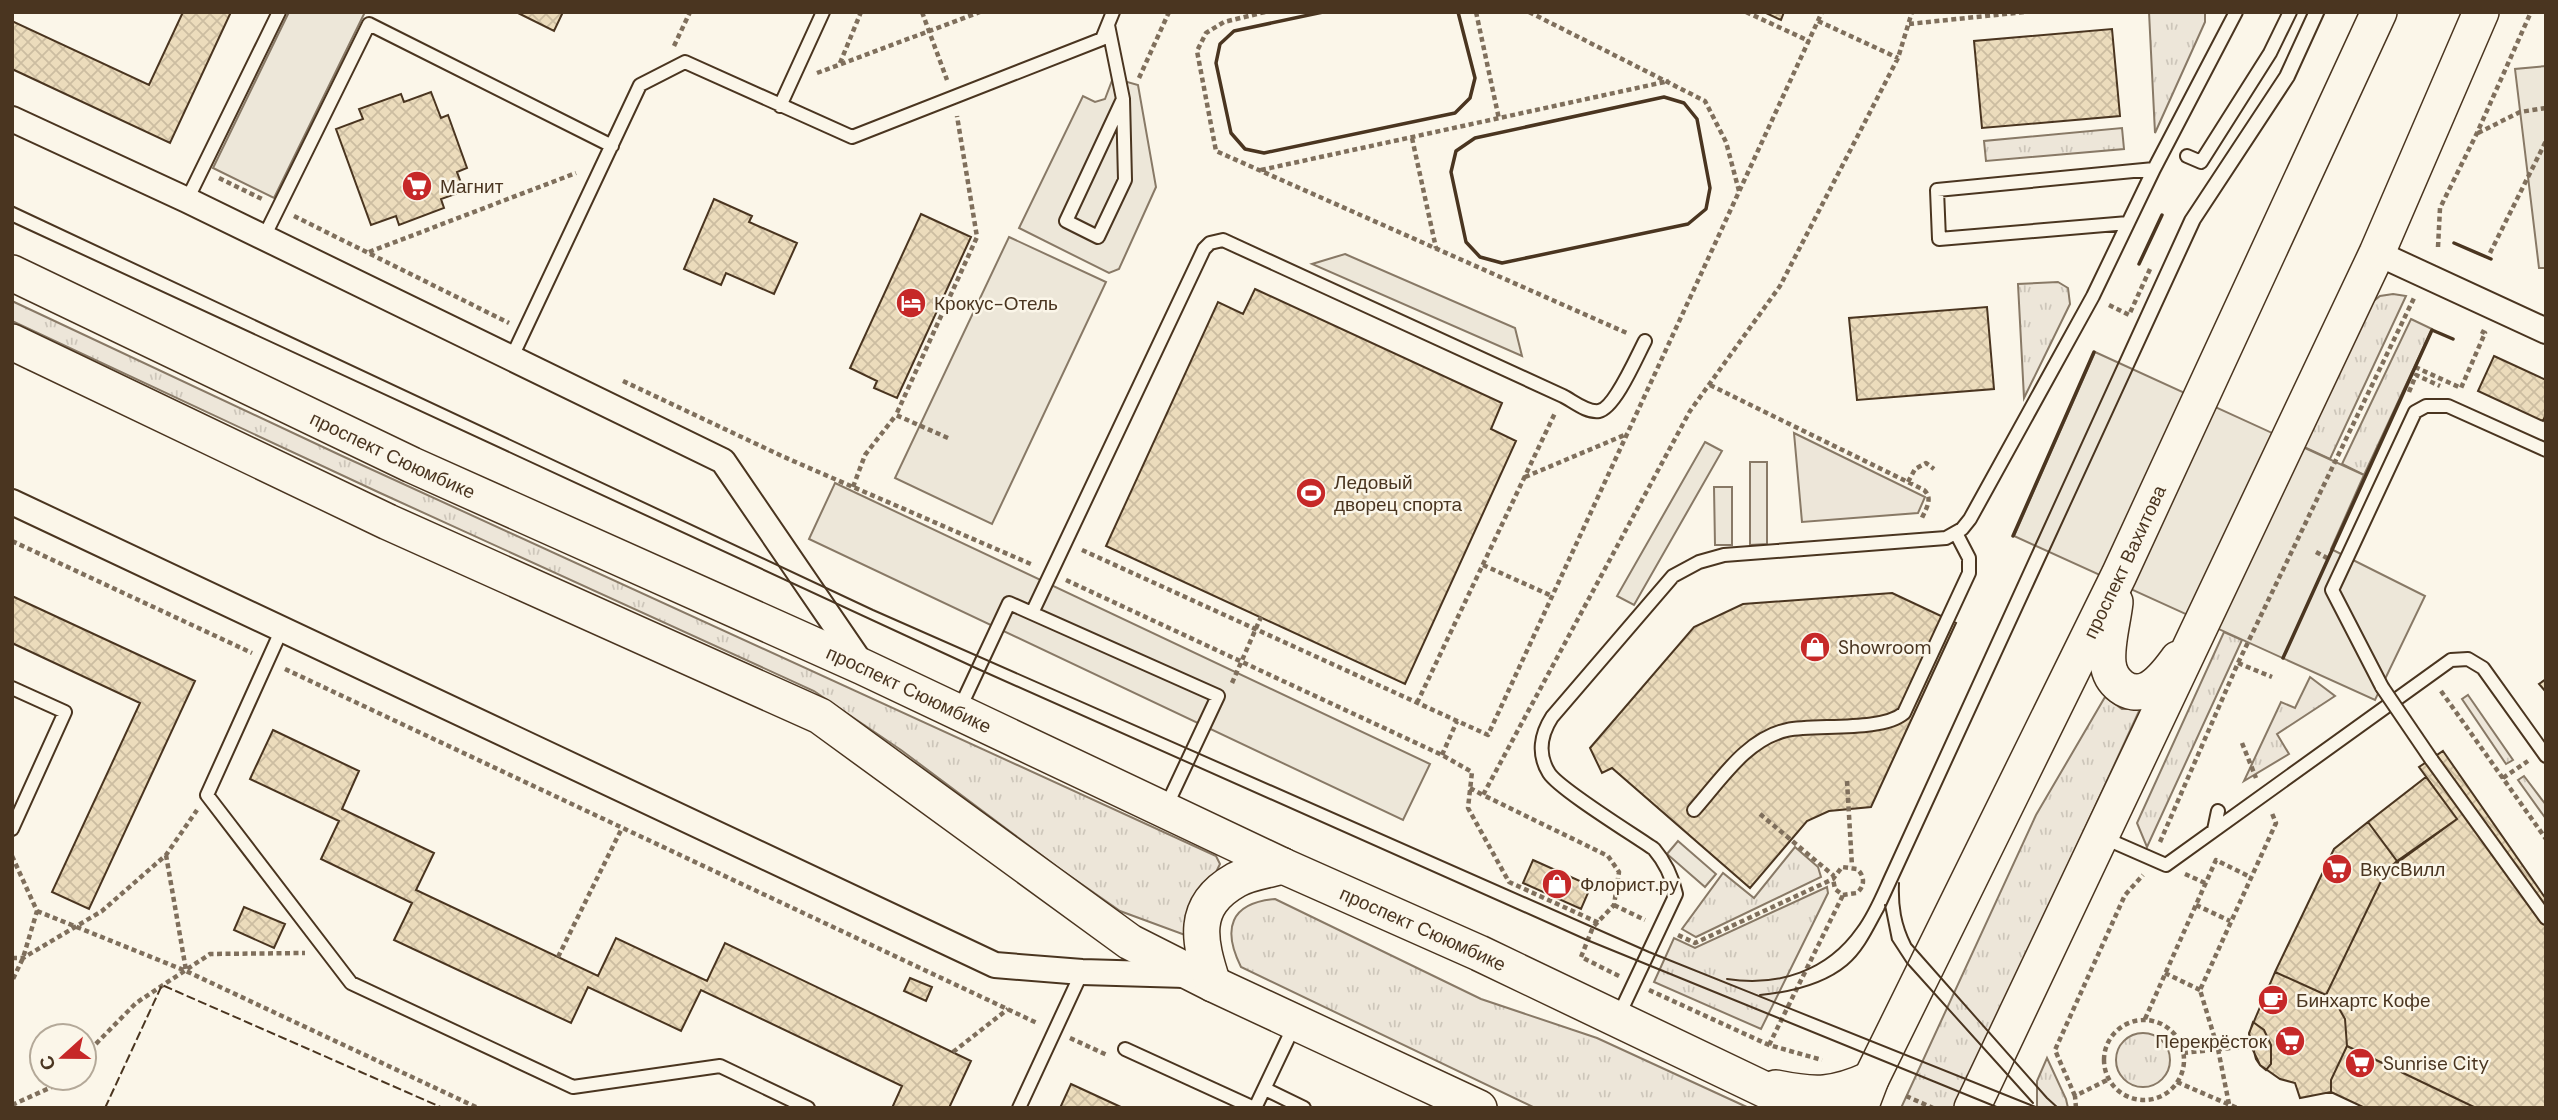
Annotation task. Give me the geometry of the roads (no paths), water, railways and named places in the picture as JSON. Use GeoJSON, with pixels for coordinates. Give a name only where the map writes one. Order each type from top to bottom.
{"type":"FeatureCollection","features":[{"type":"Feature","properties":{"kind":"main road","name":"проспект Вахитова"},"geometry":{"type":"LineString","coordinates":[[1866,1093],[2119,575],[2379,12]]}},
{"type":"Feature","properties":{"kind":"main road"},"geometry":{"type":"LineString","coordinates":[[2462,55],[2470,12]]}},
{"type":"Feature","properties":{"kind":"main road"},"geometry":{"type":"LineString","coordinates":[[1972,1108],[2377,253],[2481,12]]}},
{"type":"Feature","properties":{"kind":"main road","name":"проспект Сююмбике"},"geometry":{"type":"LineString","coordinates":[[12,273],[412,465],[863,667],[1283,866],[1479,953],[1803,1108]]}},
{"type":"Feature","properties":{"kind":"main road"},"geometry":{"type":"LineString","coordinates":[[12,342],[388,522],[820,716],[1130,942],[1479,1108]]}},
{"type":"Feature","properties":{"kind":"main road"},"geometry":{"type":"LineString","coordinates":[[2119,575],[2108,660],[2110,674],[2123,689],[2146,691],[2154,685],[2166,675],[2203,624]]}},
{"type":"Feature","properties":{"kind":"main road"},"geometry":{"type":"LineString","coordinates":[[1205,979],[1201,925],[1210,899],[1238,879],[1283,866]]}},
{"type":"Feature","properties":{"kind":"main road"},"geometry":{"type":"LineString","coordinates":[[1754,1084],[1809,1095],[1849,1089],[1866,1093]]}},
{"type":"Feature","properties":{"kind":"street"},"geometry":{"type":"LineString","coordinates":[[12,119],[264,237],[723,461],[863,667]]}},
{"type":"Feature","properties":{"kind":"street"},"geometry":{"type":"LineString","coordinates":[[2377,253],[2546,331]]}},
{"type":"Feature","properties":{"kind":"street"},"geometry":{"type":"LineString","coordinates":[[12,502],[995,965],[1205,979]]}},
{"type":"Feature","properties":{"kind":"lane"},"geometry":{"type":"LineString","coordinates":[[187,200],[279,12]]}},
{"type":"Feature","properties":{"kind":"lane"},"geometry":{"type":"LineString","coordinates":[[780,106],[823,12]]}},
{"type":"Feature","properties":{"kind":"lane"},"geometry":{"type":"LineString","coordinates":[[1616,1020],[1676,894],[1674,884],[1664,861],[1654,849],[1554,780],[1541,751],[1545,728],[1673,576],[1691,565],[1724,555],[1946,538],[1962,529],[2093,296],[2154,169],[2236,12]]}},
{"type":"Feature","properties":{"kind":"lane"},"geometry":{"type":"LineString","coordinates":[[2187,156],[2201,162],[2270,53],[2290,12]]}},
{"type":"Feature","properties":{"kind":"lane"},"geometry":{"type":"LineString","coordinates":[[511,359],[640,85],[685,62],[852,137],[1102,39],[1111,18]]}},
{"type":"Feature","properties":{"kind":"lane"},"geometry":{"type":"LineString","coordinates":[[1111,18],[1123,99],[1125,180],[1098,237],[1066,221],[1123,99]]}},
{"type":"Feature","properties":{"kind":"lane"},"geometry":{"type":"LineString","coordinates":[[264,237],[369,24],[612,146]]}},
{"type":"Feature","properties":{"kind":"lane"},"geometry":{"type":"LineString","coordinates":[[2129,223],[1939,239],[1937,190],[2154,169]]}},
{"type":"Feature","properties":{"kind":"lane"},"geometry":{"type":"LineString","coordinates":[[1032,613],[1204,249],[1217,241],[1223,240],[1590,410],[1611,404],[1645,341]]}},
{"type":"Feature","properties":{"kind":"lane"},"geometry":{"type":"LineString","coordinates":[[2546,450],[2448,405],[2426,405],[2415,412],[2332,590],[2382,687],[2546,918]]}},
{"type":"Feature","properties":{"kind":"lane"},"geometry":{"type":"LineString","coordinates":[[1694,810],[1740,758],[1771,736],[1787,730],[1887,722],[1903,713],[1969,573],[1969,558],[1956,533]]}},
{"type":"Feature","properties":{"kind":"lane"},"geometry":{"type":"LineString","coordinates":[[958,711],[1009,603],[1218,696],[1165,809]]}},
{"type":"Feature","properties":{"kind":"lane"},"geometry":{"type":"LineString","coordinates":[[282,629],[207,795],[351,983],[573,1087],[720,1066],[789,1104],[808,1108]]}},
{"type":"Feature","properties":{"kind":"lane"},"geometry":{"type":"LineString","coordinates":[[2102,837],[2166,865],[2451,660],[2461,658],[2476,662],[2483,668],[2544,754]]}},
{"type":"Feature","properties":{"kind":"lane"},"geometry":{"type":"LineString","coordinates":[[12,688],[65,712],[12,829]]}},
{"type":"Feature","properties":{"kind":"lane"},"geometry":{"type":"LineString","coordinates":[[2214,830],[2218,811]]}},
{"type":"Feature","properties":{"kind":"lane"},"geometry":{"type":"LineString","coordinates":[[1019,1108],[1082,972]]}},
{"type":"Feature","properties":{"kind":"lane"},"geometry":{"type":"LineString","coordinates":[[1125,1049],[1255,1108],[1296,1022]]}},
{"type":"Feature","properties":{"kind":"lane"},"geometry":{"type":"LineString","coordinates":[[1265,1088],[1304,1108]]}},
{"type":"Feature","properties":{"kind":"tram line"},"geometry":{"type":"LineString","coordinates":[[1727,979],[1765,980],[1800,973],[1816,965],[1845,943],[1866,914],[2185,217],[2280,73],[2308,12]]}},
{"type":"Feature","properties":{"kind":"tram line"},"geometry":{"type":"LineString","coordinates":[[1760,995],[1783,992],[1828,978],[1847,965],[1864,946],[1884,910],[2200,223],[2294,80],[2325,12]]}},
{"type":"Feature","properties":{"kind":"tram line"},"geometry":{"type":"LineString","coordinates":[[12,206],[873,610],[1649,952],[2038,1108]]}},
{"type":"Feature","properties":{"kind":"tram line"},"geometry":{"type":"LineString","coordinates":[[12,222],[978,669],[1587,940],[1999,1108]]}},
{"type":"Feature","properties":{"kind":"tram line"},"geometry":{"type":"LineString","coordinates":[[1899,883],[1901,915],[1911,944],[2058,1108]]}},
{"type":"Feature","properties":{"kind":"tram line"},"geometry":{"type":"LineString","coordinates":[[1885,905],[1892,940],[1907,963],[2033,1103]]}},
{"type":"Feature","properties":{"kind":"place","name":"Магнит"},"geometry":{"type":"Point","coordinates":[417,186]}},
{"type":"Feature","properties":{"kind":"place","name":"Крокус-Отель"},"geometry":{"type":"Point","coordinates":[911,303]}},
{"type":"Feature","properties":{"kind":"place","name":"Ледовый дворец спорта"},"geometry":{"type":"Point","coordinates":[1311,493]}},
{"type":"Feature","properties":{"kind":"place","name":"Showroom"},"geometry":{"type":"Point","coordinates":[1815,647]}},
{"type":"Feature","properties":{"kind":"place","name":"ВкусВилл"},"geometry":{"type":"Point","coordinates":[2337,869]}},
{"type":"Feature","properties":{"kind":"place","name":"Флорист.ру"},"geometry":{"type":"Point","coordinates":[1557,884]}},
{"type":"Feature","properties":{"kind":"place","name":"Бинхартс Кофе"},"geometry":{"type":"Point","coordinates":[2273,1000]}},
{"type":"Feature","properties":{"kind":"place","name":"Перекрёсток"},"geometry":{"type":"Point","coordinates":[2290,1041]}},
{"type":"Feature","properties":{"kind":"place","name":"Sunrise City"},"geometry":{"type":"Point","coordinates":[2360,1063]}}]}
